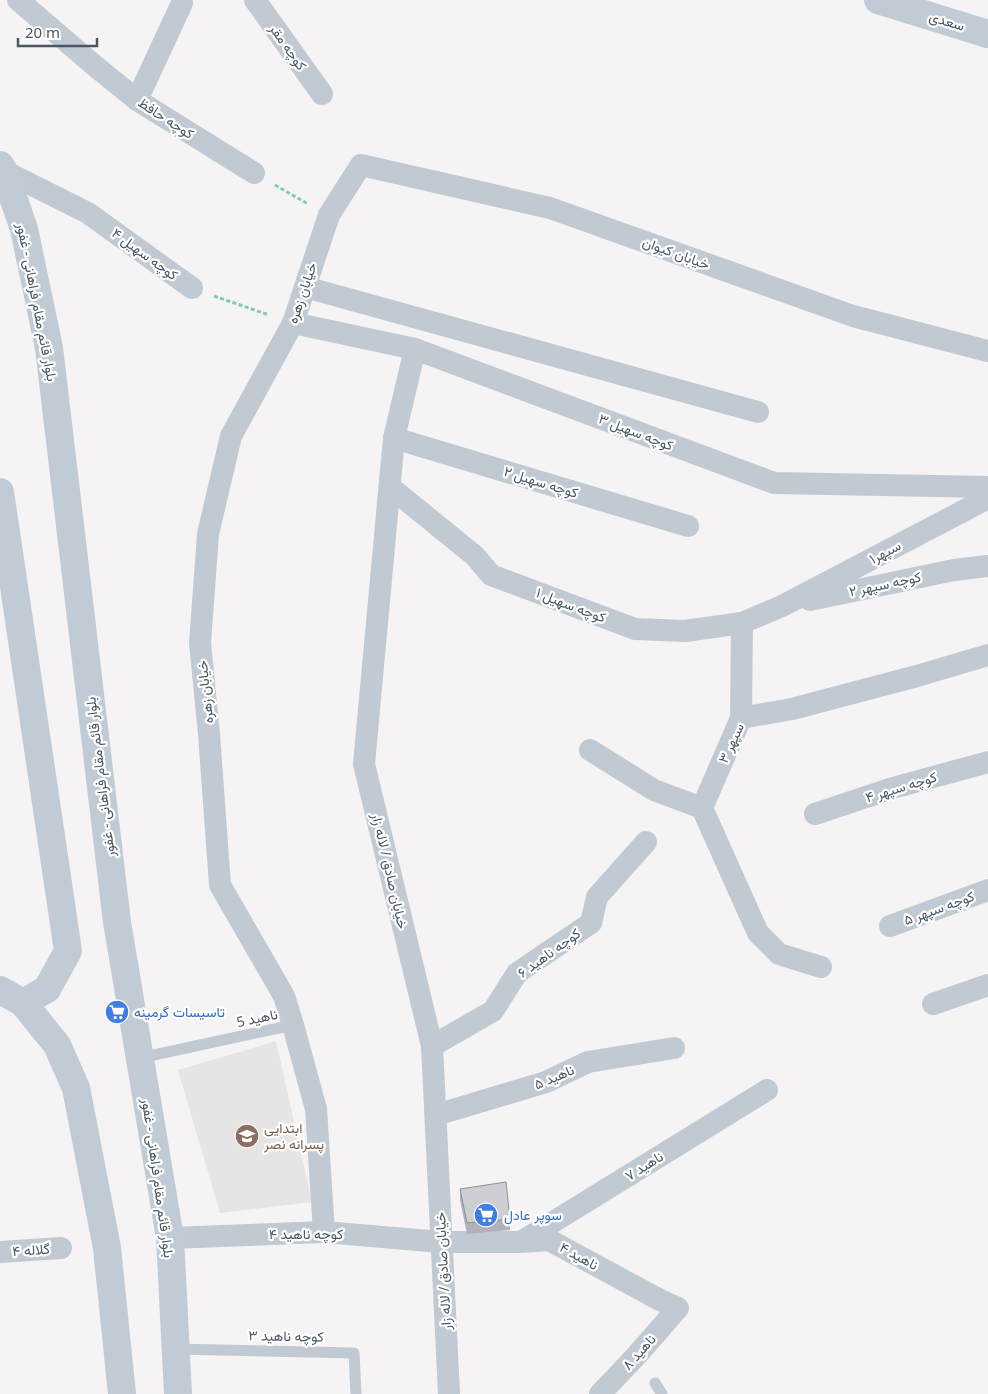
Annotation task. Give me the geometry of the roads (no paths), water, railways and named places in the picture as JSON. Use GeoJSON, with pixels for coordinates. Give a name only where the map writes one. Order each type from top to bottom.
{"type":"FeatureCollection","features":[{"type":"Feature","properties":{"kind":"main road","name":"سعدی"},"geometry":{"type":"LineString","coordinates":[[878,0],[988,34]]}},
{"type":"Feature","properties":{"kind":"main road","name":"بلوار قائم مقام فراهانی - غفور"},"geometry":{"type":"LineString","coordinates":[[2,168],[24,229],[49,348],[117,922],[170,1238],[178,1394]]}},
{"type":"Feature","properties":{"kind":"main road"},"geometry":{"type":"LineString","coordinates":[[0,492],[68,951],[47,989],[23,1003]]}},
{"type":"Feature","properties":{"kind":"main road"},"geometry":{"type":"LineString","coordinates":[[0,990],[23,1003],[57,1045],[76,1088],[107,1248],[122,1394]]}},
{"type":"Feature","properties":{"kind":"street","name":"کوچه حافظ"},"geometry":{"type":"LineString","coordinates":[[18,0],[137,100],[254,173]]}},
{"type":"Feature","properties":{"kind":"street","name":"کوچه مقر"},"geometry":{"type":"LineString","coordinates":[[255,0],[322,94]]}},
{"type":"Feature","properties":{"kind":"street"},"geometry":{"type":"LineString","coordinates":[[137,100],[182,3]]}},
{"type":"Feature","properties":{"kind":"street","name":"خیابان زهره"},"geometry":{"type":"LineString","coordinates":[[324,1232],[316,1109],[293,1025],[284,996],[220,885],[200,643],[208,534],[231,436],[293,323],[329,215],[361,165]]}},
{"type":"Feature","properties":{"kind":"street","name":"خیابان کیوان"},"geometry":{"type":"LineString","coordinates":[[361,165],[550,208],[853,316],[988,351]]}},
{"type":"Feature","properties":{"kind":"street","name":"کوچه سهیل ۴"},"geometry":{"type":"LineString","coordinates":[[2,168],[88,213],[192,288]]}},
{"type":"Feature","properties":{"kind":"street"},"geometry":{"type":"LineString","coordinates":[[305,287],[758,412]]}},
{"type":"Feature","properties":{"kind":"street","name":"کوچه سهیل ۳"},"geometry":{"type":"LineString","coordinates":[[293,323],[415,349],[774,484],[988,487]]}},
{"type":"Feature","properties":{"kind":"street","name":"خیابان صادق / لاله زار"},"geometry":{"type":"LineString","coordinates":[[415,349],[394,438],[364,764],[432,1046],[449,1394]]}},
{"type":"Feature","properties":{"kind":"street","name":"کوچه سهیل ۲"},"geometry":{"type":"LineString","coordinates":[[394,438],[688,526]]}},
{"type":"Feature","properties":{"kind":"street","name":"کوچه سهیل ۱"},"geometry":{"type":"LineString","coordinates":[[390,487],[475,556],[491,575],[635,629],[685,631],[742,622],[782,606]]}},
{"type":"Feature","properties":{"kind":"street","name":"سپهر۱"},"geometry":{"type":"LineString","coordinates":[[782,606],[988,498]]}},
{"type":"Feature","properties":{"kind":"street","name":"کوچه سپهر ۲"},"geometry":{"type":"LineString","coordinates":[[782,606],[954,570],[988,566]]}},
{"type":"Feature","properties":{"kind":"street"},"geometry":{"type":"LineString","coordinates":[[741,718],[742,622]]}},
{"type":"Feature","properties":{"kind":"street","name":"سپهر ۳"},"geometry":{"type":"LineString","coordinates":[[702,808],[741,718],[792,709],[988,655]]}},
{"type":"Feature","properties":{"kind":"street"},"geometry":{"type":"LineString","coordinates":[[590,750],[654,790],[702,808],[758,932],[779,954],[821,966]]}},
{"type":"Feature","properties":{"kind":"street","name":"کوچه سپهر ۴"},"geometry":{"type":"LineString","coordinates":[[815,814],[893,788],[988,762]]}},
{"type":"Feature","properties":{"kind":"street","name":"کوچه ناهید ۶"},"geometry":{"type":"LineString","coordinates":[[432,1046],[493,1011],[517,973],[591,924],[597,897],[646,842]]}},
{"type":"Feature","properties":{"kind":"street","name":"کوچه سپهر ۵"},"geometry":{"type":"LineString","coordinates":[[890,926],[988,890]]}},
{"type":"Feature","properties":{"kind":"street"},"geometry":{"type":"LineString","coordinates":[[933,1004],[988,985]]}},
{"type":"Feature","properties":{"kind":"street","name":"ناهید ۵"},"geometry":{"type":"LineString","coordinates":[[436,1115],[546,1082],[588,1062],[674,1048]]}},
{"type":"Feature","properties":{"kind":"street","name":"ناهید ۷"},"geometry":{"type":"LineString","coordinates":[[521,1242],[766,1090]]}},
{"type":"Feature","properties":{"kind":"street","name":"کوچه ناهید ۴"},"geometry":{"type":"LineString","coordinates":[[170,1238],[324,1232],[441,1242]]}},
{"type":"Feature","properties":{"kind":"street","name":"ناهید ۴"},"geometry":{"type":"LineString","coordinates":[[441,1242],[549,1240],[678,1308]]}},
{"type":"Feature","properties":{"kind":"street","name":"گلاله ۴"},"geometry":{"type":"LineString","coordinates":[[0,1252],[61,1248]]}},
{"type":"Feature","properties":{"kind":"street","name":"ناهید ۸"},"geometry":{"type":"LineString","coordinates":[[600,1394],[678,1308]]}},
{"type":"Feature","properties":{"kind":"lane","name":"ناهید 5"},"geometry":{"type":"LineString","coordinates":[[140,1058],[293,1025]]}},
{"type":"Feature","properties":{"kind":"lane","name":"کوچه ناهید ۳"},"geometry":{"type":"LineString","coordinates":[[176,1349],[354,1353],[356,1394]]}},
{"type":"Feature","properties":{"kind":"lane"},"geometry":{"type":"LineString","coordinates":[[655,1383],[662,1394]]}},
{"type":"Feature","properties":{"kind":"place","name":"تاسیسات گرمینه"},"geometry":{"type":"Point","coordinates":[117,1012]}},
{"type":"Feature","properties":{"kind":"place","name":"ابتدایی پسرانه نصر"},"geometry":{"type":"Point","coordinates":[247,1136]}},
{"type":"Feature","properties":{"kind":"place","name":"سوپر عادل"},"geometry":{"type":"Point","coordinates":[486,1215]}}]}
